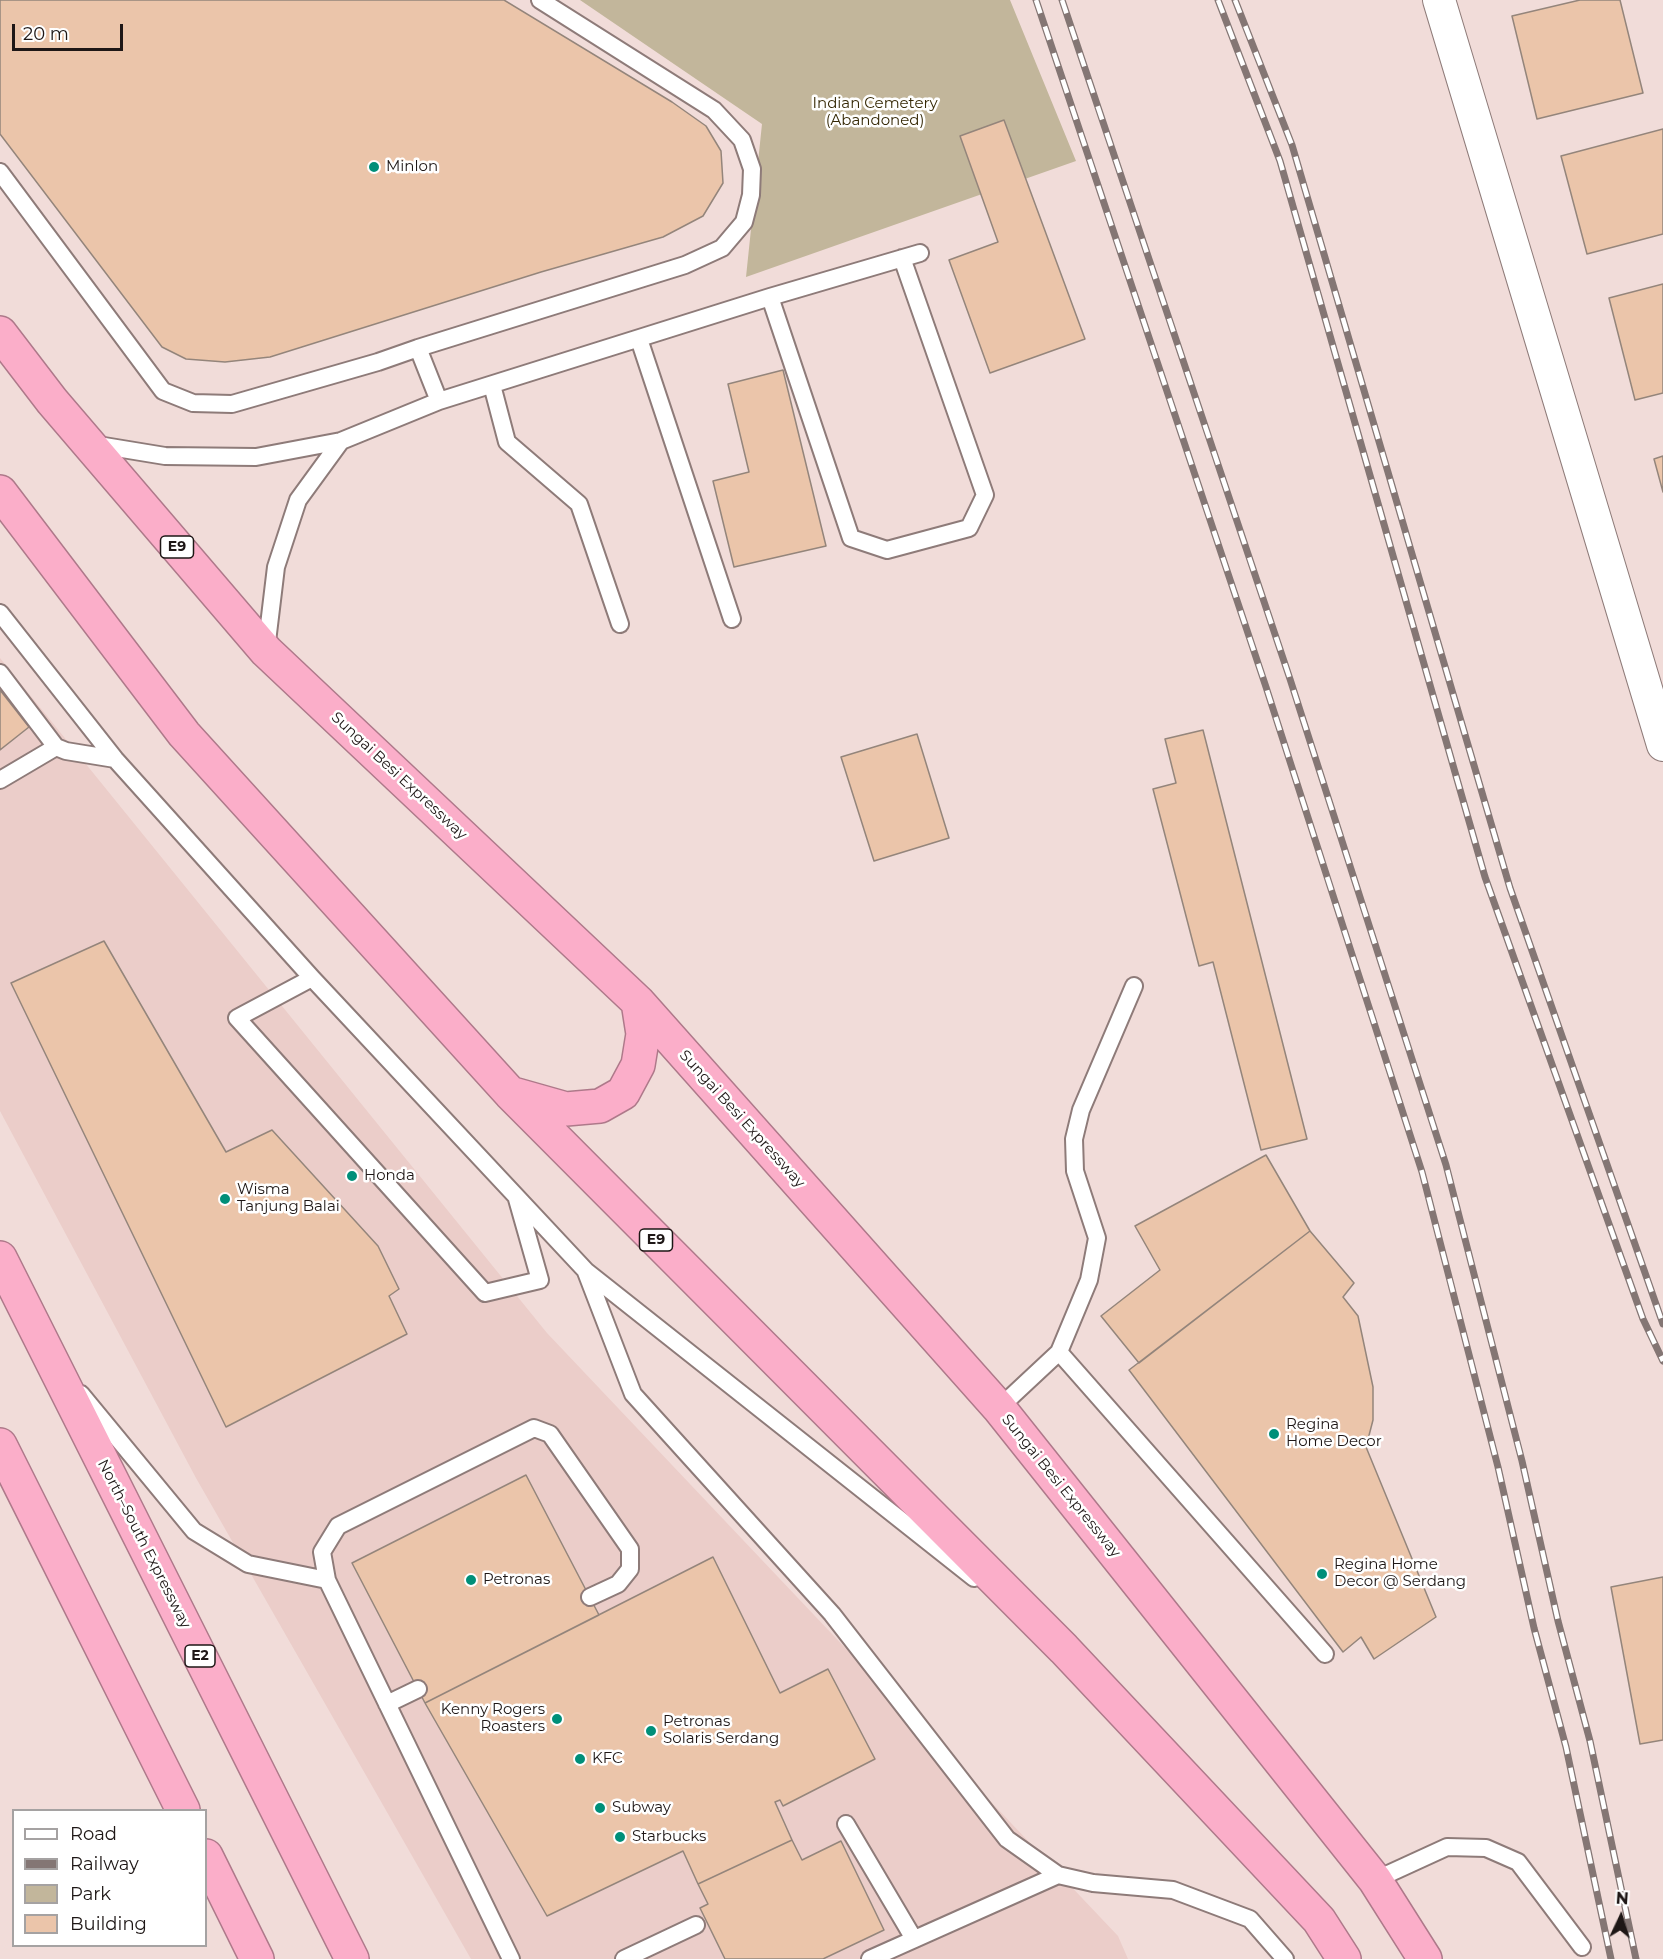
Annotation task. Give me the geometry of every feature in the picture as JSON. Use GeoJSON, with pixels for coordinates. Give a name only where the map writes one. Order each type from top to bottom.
{"type":"FeatureCollection","features":[{"type":"Feature","properties":{"kind":"highway","name":"Sungai Besi Expressway"},"geometry":{"type":"LineString","coordinates":[[0,333],[52,401],[266,651],[638,1002],[999,1408],[1375,1880],[1425,1959]]}},
{"type":"Feature","properties":{"kind":"highway","name":"E9"},"geometry":{"type":"LineString","coordinates":[[0,492],[184,734],[510,1093],[1064,1649],[1319,1920],[1344,1959]]}},
{"type":"Feature","properties":{"kind":"highway"},"geometry":{"type":"LineString","coordinates":[[510,1093],[566,1109],[600,1106],[623,1092],[638,1065],[643,1034],[638,1002]]}},
{"type":"Feature","properties":{"kind":"highway","name":"North–South Expressway"},"geometry":{"type":"LineString","coordinates":[[0,1258],[352,1959]]}},
{"type":"Feature","properties":{"kind":"highway"},"geometry":{"type":"LineString","coordinates":[[0,1445],[182,1809]]}},
{"type":"Feature","properties":{"kind":"highway"},"geometry":{"type":"LineString","coordinates":[[207,1858],[257,1959]]}},
{"type":"Feature","properties":{"kind":"street"},"geometry":{"type":"LineString","coordinates":[[1439,0],[1663,745]]}},
{"type":"Feature","properties":{"kind":"lane"},"geometry":{"type":"LineString","coordinates":[[0,172],[162,391],[193,403],[232,404],[378,362],[451,336],[685,265],[722,248],[744,222],[751,195],[752,169],[742,140],[714,110],[540,0]]}},
{"type":"Feature","properties":{"kind":"lane"},"geometry":{"type":"LineString","coordinates":[[88,443],[165,456],[256,457],[341,441],[439,401],[770,297],[920,253]]}},
{"type":"Feature","properties":{"kind":"lane"},"geometry":{"type":"LineString","coordinates":[[770,297],[851,538],[887,550],[969,528],[985,495],[902,258]]}},
{"type":"Feature","properties":{"kind":"lane"},"geometry":{"type":"LineString","coordinates":[[639,339],[732,619]]}},
{"type":"Feature","properties":{"kind":"lane"},"geometry":{"type":"LineString","coordinates":[[418,348],[439,401]]}},
{"type":"Feature","properties":{"kind":"lane"},"geometry":{"type":"LineString","coordinates":[[492,385],[507,442],[579,504],[620,624]]}},
{"type":"Feature","properties":{"kind":"lane"},"geometry":{"type":"LineString","coordinates":[[266,651],[276,567],[298,500],[341,441]]}},
{"type":"Feature","properties":{"kind":"lane"},"geometry":{"type":"LineString","coordinates":[[0,613],[115,759],[312,978],[586,1271],[1064,1649]]}},
{"type":"Feature","properties":{"kind":"lane"},"geometry":{"type":"LineString","coordinates":[[0,673],[56,747],[66,751],[115,759]]}},
{"type":"Feature","properties":{"kind":"lane"},"geometry":{"type":"LineString","coordinates":[[0,780],[56,747]]}},
{"type":"Feature","properties":{"kind":"lane"},"geometry":{"type":"LineString","coordinates":[[312,978],[237,1018],[485,1293],[540,1281],[517,1197]]}},
{"type":"Feature","properties":{"kind":"lane"},"geometry":{"type":"LineString","coordinates":[[999,1408],[1059,1352],[1089,1280],[1097,1238],[1075,1171],[1074,1139],[1081,1110],[1134,986]]}},
{"type":"Feature","properties":{"kind":"lane"},"geometry":{"type":"LineString","coordinates":[[586,1271],[633,1394],[832,1614],[1007,1839],[1058,1875],[1093,1883],[1173,1890],[1250,1919],[1286,1959]]}},
{"type":"Feature","properties":{"kind":"lane"},"geometry":{"type":"LineString","coordinates":[[1059,1352],[1325,1654]]}},
{"type":"Feature","properties":{"kind":"lane"},"geometry":{"type":"LineString","coordinates":[[48,1353],[194,1531],[248,1564],[327,1580]]}},
{"type":"Feature","properties":{"kind":"lane"},"geometry":{"type":"LineString","coordinates":[[511,1959],[327,1580],[322,1552],[338,1526],[534,1428],[550,1434],[630,1549],[630,1569],[618,1584],[590,1597]]}},
{"type":"Feature","properties":{"kind":"lane"},"geometry":{"type":"LineString","coordinates":[[387,1704],[418,1689]]}},
{"type":"Feature","properties":{"kind":"lane"},"geometry":{"type":"LineString","coordinates":[[846,1824],[914,1939]]}},
{"type":"Feature","properties":{"kind":"lane"},"geometry":{"type":"LineString","coordinates":[[1375,1880],[1447,1847],[1486,1848],[1518,1862],[1582,1947]]}},
{"type":"Feature","properties":{"kind":"lane"},"geometry":{"type":"LineString","coordinates":[[870,1959],[1058,1875]]}},
{"type":"Feature","properties":{"kind":"lane"},"geometry":{"type":"LineString","coordinates":[[624,1959],[696,1925]]}},
{"type":"Feature","properties":{"kind":"shaded area"},"geometry":{"type":"Polygon","coordinates":[[[0,658],[547,1333],[1118,1936],[1128,1959],[471,1959],[196,1478],[0,1111],[0,658]]]}},
{"type":"Feature","properties":{"kind":"green space","name":"Indian Cemetery (Abandoned)"},"geometry":{"type":"Polygon","coordinates":[[[580,0],[1010,0],[1076,161],[746,277],[762,124],[580,0]]]}},
{"type":"Feature","properties":{"kind":"building","name":"Minlon"},"geometry":{"type":"Polygon","coordinates":[[[0,0],[504,0],[672,102],[706,126],[721,151],[723,183],[703,216],[663,237],[541,272],[270,357],[225,362],[186,359],[162,347],[0,134],[0,0]]]}},
{"type":"Feature","properties":{"kind":"building"},"geometry":{"type":"Polygon","coordinates":[[[1580,0],[1620,0],[1643,93],[1537,119],[1512,16],[1580,0]]]}},
{"type":"Feature","properties":{"kind":"building"},"geometry":{"type":"Polygon","coordinates":[[[1004,120],[1085,339],[990,373],[949,260],[998,242],[960,136],[1004,120]]]}},
{"type":"Feature","properties":{"kind":"building"},"geometry":{"type":"Polygon","coordinates":[[[1663,129],[1663,234],[1587,254],[1561,156],[1663,129]]]}},
{"type":"Feature","properties":{"kind":"building"},"geometry":{"type":"Polygon","coordinates":[[[1663,284],[1663,393],[1635,400],[1609,298],[1663,284]]]}},
{"type":"Feature","properties":{"kind":"building"},"geometry":{"type":"Polygon","coordinates":[[[783,370],[826,546],[734,567],[713,481],[749,472],[728,384],[783,370]]]}},
{"type":"Feature","properties":{"kind":"building"},"geometry":{"type":"Polygon","coordinates":[[[1663,456],[1663,492],[1654,459],[1663,456]]]}},
{"type":"Feature","properties":{"kind":"building"},"geometry":{"type":"Polygon","coordinates":[[[0,690],[29,727],[0,750],[0,690]]]}},
{"type":"Feature","properties":{"kind":"building"},"geometry":{"type":"Polygon","coordinates":[[[1203,730],[1307,1139],[1261,1150],[1213,962],[1199,966],[1153,789],[1176,783],[1165,739],[1203,730]]]}},
{"type":"Feature","properties":{"kind":"building"},"geometry":{"type":"Polygon","coordinates":[[[917,734],[949,838],[874,861],[841,757],[917,734]]]}},
{"type":"Feature","properties":{"kind":"building","name":"Wisma Tanjung Balai"},"geometry":{"type":"Polygon","coordinates":[[[104,941],[226,1152],[272,1130],[378,1246],[399,1289],[389,1296],[407,1334],[226,1427],[11,983],[104,941]]]}},
{"type":"Feature","properties":{"kind":"building"},"geometry":{"type":"Polygon","coordinates":[[[1266,1155],[1310,1231],[1139,1363],[1101,1316],[1160,1270],[1135,1226],[1266,1155]]]}},
{"type":"Feature","properties":{"kind":"building","name":"Regina Home Decor"},"geometry":{"type":"Polygon","coordinates":[[[1310,1231],[1354,1283],[1343,1297],[1358,1316],[1373,1387],[1373,1420],[1366,1447],[1436,1617],[1374,1659],[1361,1637],[1343,1652],[1129,1370],[1310,1231]]]}},
{"type":"Feature","properties":{"kind":"building","name":"Petronas"},"geometry":{"type":"Polygon","coordinates":[[[526,1475],[599,1615],[425,1703],[352,1563],[526,1475]]]}},
{"type":"Feature","properties":{"kind":"building","name":"Petronas Solaris Serdang"},"geometry":{"type":"Polygon","coordinates":[[[713,1557],[780,1693],[828,1669],[875,1759],[783,1806],[780,1800],[775,1802],[792,1840],[698,1884],[683,1851],[547,1916],[425,1703],[713,1557]]]}},
{"type":"Feature","properties":{"kind":"building"},"geometry":{"type":"Polygon","coordinates":[[[1663,1577],[1663,1740],[1640,1744],[1611,1587],[1663,1577]]]}},
{"type":"Feature","properties":{"kind":"building"},"geometry":{"type":"Polygon","coordinates":[[[792,1840],[802,1860],[841,1841],[884,1930],[823,1959],[725,1959],[700,1908],[708,1904],[698,1884],[792,1840]]]}},
{"type":"Feature","properties":{"kind":"railway"},"geometry":{"type":"LineString","coordinates":[[1036,0],[1266,687],[1422,1172],[1498,1467],[1534,1628],[1566,1747],[1611,1959]]}},
{"type":"Feature","properties":{"kind":"railway"},"geometry":{"type":"LineString","coordinates":[[1062,0],[1290,679],[1446,1165],[1522,1461],[1558,1621],[1590,1741],[1636,1959]]}},
{"type":"Feature","properties":{"kind":"railway"},"geometry":{"type":"LineString","coordinates":[[1218,0],[1280,161],[1485,877],[1643,1319],[1663,1361]]}},
{"type":"Feature","properties":{"kind":"railway"},"geometry":{"type":"LineString","coordinates":[[1235,0],[1292,145],[1510,888],[1663,1324]]}},
{"type":"Feature","properties":{"kind":"place","name":"Minlon"},"geometry":{"type":"Point","coordinates":[374,167]}},
{"type":"Feature","properties":{"kind":"place","name":"Honda"},"geometry":{"type":"Point","coordinates":[352,1176]}},
{"type":"Feature","properties":{"kind":"place","name":"Wisma Tanjung Balai"},"geometry":{"type":"Point","coordinates":[225,1199]}},
{"type":"Feature","properties":{"kind":"place","name":"Regina Home Decor"},"geometry":{"type":"Point","coordinates":[1274,1434]}},
{"type":"Feature","properties":{"kind":"place","name":"Regina Home Decor @ Serdang"},"geometry":{"type":"Point","coordinates":[1322,1574]}},
{"type":"Feature","properties":{"kind":"place","name":"Petronas"},"geometry":{"type":"Point","coordinates":[471,1580]}},
{"type":"Feature","properties":{"kind":"place","name":"Kenny Rogers Roasters"},"geometry":{"type":"Point","coordinates":[557,1719]}},
{"type":"Feature","properties":{"kind":"place","name":"Petronas Solaris Serdang"},"geometry":{"type":"Point","coordinates":[651,1731]}},
{"type":"Feature","properties":{"kind":"place","name":"KFC"},"geometry":{"type":"Point","coordinates":[580,1759]}},
{"type":"Feature","properties":{"kind":"place","name":"Subway"},"geometry":{"type":"Point","coordinates":[600,1808]}},
{"type":"Feature","properties":{"kind":"place","name":"Starbucks"},"geometry":{"type":"Point","coordinates":[620,1837]}}]}
